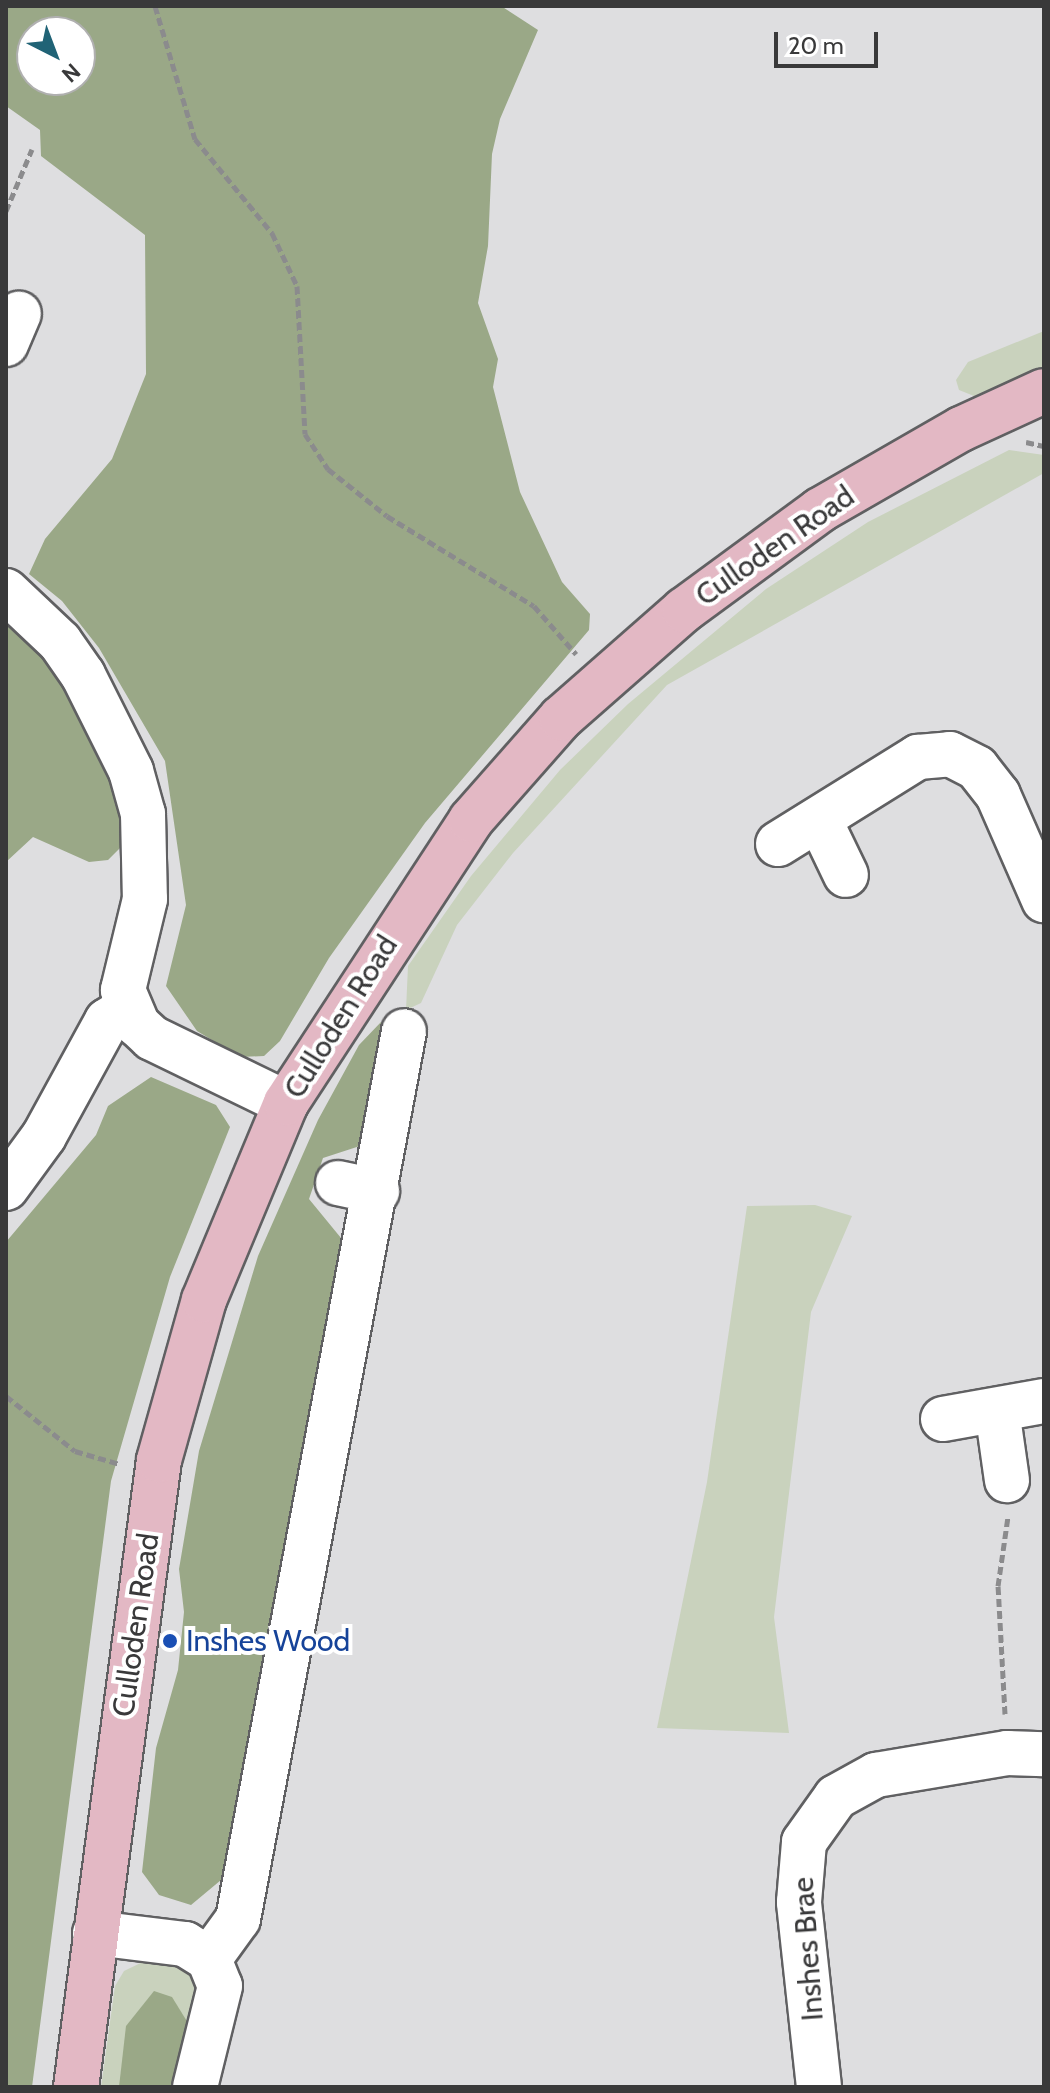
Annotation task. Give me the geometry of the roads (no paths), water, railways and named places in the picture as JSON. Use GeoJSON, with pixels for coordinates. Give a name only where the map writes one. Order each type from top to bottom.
{"type":"FeatureCollection","features":[{"type":"Feature","properties":{"kind":"main road","name":"Culloden Road"},"geometry":{"type":"LineString","coordinates":[[76,2087],[159,1460],[204,1300],[286,1103],[471,820],[561,718],[684,610],[820,510],[961,429],[1032,405]]}},
{"type":"Feature","properties":{"kind":"street"},"geometry":{"type":"LineString","coordinates":[[6,591],[60,642],[76,664],[131,771],[143,814],[146,860],[145,899],[124,979],[129,1007],[152,1038],[286,1103]]}},
{"type":"Feature","properties":{"kind":"street"},"geometry":{"type":"LineString","coordinates":[[778,844],[918,757],[950,754],[977,768],[998,795],[1044,900]]}},
{"type":"Feature","properties":{"kind":"street"},"geometry":{"type":"LineString","coordinates":[[819,819],[846,875]]}},
{"type":"Feature","properties":{"kind":"street"},"geometry":{"type":"LineString","coordinates":[[6,1188],[40,1143],[107,1021],[129,1007]]}},
{"type":"Feature","properties":{"kind":"street","name":"Culloden Road"},"geometry":{"type":"LineString","coordinates":[[209,1959],[238,1919],[357,1187],[404,1031]]}},
{"type":"Feature","properties":{"kind":"street"},"geometry":{"type":"LineString","coordinates":[[943,1419],[1044,1401]]}},
{"type":"Feature","properties":{"kind":"street"},"geometry":{"type":"LineString","coordinates":[[997,1410],[1007,1480]]}},
{"type":"Feature","properties":{"kind":"street","name":"Inshes Brae"},"geometry":{"type":"LineString","coordinates":[[819,2087],[799,1902],[804,1842],[836,1797],[876,1775],[1025,1754]]}},
{"type":"Feature","properties":{"kind":"street"},"geometry":{"type":"LineString","coordinates":[[95,1933],[185,1944],[209,1959],[220,1986],[195,2087]]}},
{"type":"Feature","properties":{"kind":"place","name":"Inshes Wood"},"geometry":{"type":"Point","coordinates":[170,1641]}}]}
